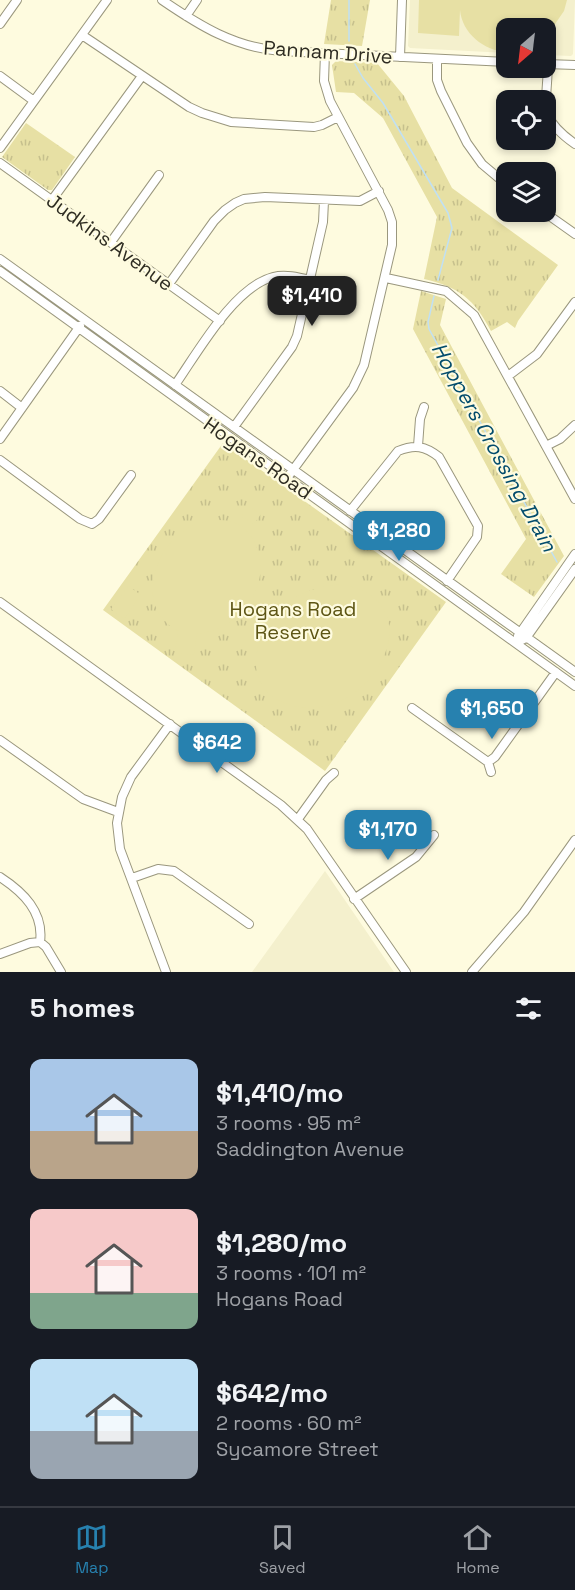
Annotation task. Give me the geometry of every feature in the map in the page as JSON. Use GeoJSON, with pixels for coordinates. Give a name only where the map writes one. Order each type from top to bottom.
{"type":"FeatureCollection","features":[{"type":"Feature","properties":{"kind":"street"},"geometry":{"type":"LineString","coordinates":[[0,24],[17,0]]}},
{"type":"Feature","properties":{"kind":"street"},"geometry":{"type":"LineString","coordinates":[[0,148],[106,0]]}},
{"type":"Feature","properties":{"kind":"street","name":"Pannam Drive"},"geometry":{"type":"LineString","coordinates":[[162,0],[209,31],[251,47],[496,62]]}},
{"type":"Feature","properties":{"kind":"street"},"geometry":{"type":"LineString","coordinates":[[186,16],[196,0]]}},
{"type":"Feature","properties":{"kind":"street"},"geometry":{"type":"LineString","coordinates":[[400,57],[402,0]]}},
{"type":"Feature","properties":{"kind":"street"},"geometry":{"type":"LineString","coordinates":[[82,35],[189,107],[215,118],[246,123],[314,127],[338,117]]}},
{"type":"Feature","properties":{"kind":"street"},"geometry":{"type":"LineString","coordinates":[[287,478],[359,376],[369,352],[386,278],[393,234],[388,210],[379,191],[330,101],[324,81],[325,53]]}},
{"type":"Feature","properties":{"kind":"street"},"geometry":{"type":"LineString","coordinates":[[438,59],[437,80],[441,91],[467,143],[482,164],[496,175]]}},
{"type":"Feature","properties":{"kind":"street"},"geometry":{"type":"LineString","coordinates":[[556,64],[575,65]]}},
{"type":"Feature","properties":{"kind":"street"},"geometry":{"type":"LineString","coordinates":[[0,76],[34,101]]}},
{"type":"Feature","properties":{"kind":"street"},"geometry":{"type":"LineString","coordinates":[[52,200],[142,76]]}},
{"type":"Feature","properties":{"kind":"street"},"geometry":{"type":"LineString","coordinates":[[547,78],[547,115],[554,128],[575,144]]}},
{"type":"Feature","properties":{"kind":"street","name":"Judkins Avenue"},"geometry":{"type":"LineString","coordinates":[[0,163],[220,321]]}},
{"type":"Feature","properties":{"kind":"street"},"geometry":{"type":"LineString","coordinates":[[111,242],[159,175]]}},
{"type":"Feature","properties":{"kind":"street"},"geometry":{"type":"LineString","coordinates":[[169,284],[214,221],[235,203],[244,199],[265,197],[360,201],[379,191]]}},
{"type":"Feature","properties":{"kind":"street"},"geometry":{"type":"LineString","coordinates":[[234,428],[297,336],[322,222],[324,201]]}},
{"type":"Feature","properties":{"kind":"street"},"geometry":{"type":"LineString","coordinates":[[556,221],[575,234]]}},
{"type":"Feature","properties":{"kind":"street","name":"Hogans Road"},"geometry":{"type":"LineString","coordinates":[[0,259],[575,672]]}},
{"type":"Feature","properties":{"kind":"street","name":"Hogans Road"},"geometry":{"type":"LineString","coordinates":[[0,271],[575,686]]}},
{"type":"Feature","properties":{"kind":"street"},"geometry":{"type":"LineString","coordinates":[[175,385],[239,296],[255,284],[274,276],[284,275],[310,280]]}},
{"type":"Feature","properties":{"kind":"street"},"geometry":{"type":"LineString","coordinates":[[386,278],[446,291],[474,315],[575,499]]}},
{"type":"Feature","properties":{"kind":"street"},"geometry":{"type":"LineString","coordinates":[[508,376],[537,354],[575,302]]}},
{"type":"Feature","properties":{"kind":"street"},"geometry":{"type":"LineString","coordinates":[[0,439],[85,320]]}},
{"type":"Feature","properties":{"kind":"street"},"geometry":{"type":"LineString","coordinates":[[0,391],[22,408]]}},
{"type":"Feature","properties":{"kind":"street"},"geometry":{"type":"LineString","coordinates":[[418,446],[420,419],[424,406]]}},
{"type":"Feature","properties":{"kind":"street"},"geometry":{"type":"LineString","coordinates":[[546,446],[560,439],[575,425]]}},
{"type":"Feature","properties":{"kind":"street"},"geometry":{"type":"LineString","coordinates":[[245,449],[248,438]]}},
{"type":"Feature","properties":{"kind":"street"},"geometry":{"type":"LineString","coordinates":[[350,511],[398,452],[408,447],[418,446],[430,450],[439,457],[478,526],[477,537],[447,581]]}},
{"type":"Feature","properties":{"kind":"street"},"geometry":{"type":"LineString","coordinates":[[0,460],[80,519],[92,524]]}},
{"type":"Feature","properties":{"kind":"street"},"geometry":{"type":"LineString","coordinates":[[92,524],[99,519],[131,475]]}},
{"type":"Feature","properties":{"kind":"street"},"geometry":{"type":"LineString","coordinates":[[92,524],[94,535]]}},
{"type":"Feature","properties":{"kind":"street"},"geometry":{"type":"LineString","coordinates":[[523,635],[575,554]]}},
{"type":"Feature","properties":{"kind":"street"},"geometry":{"type":"LineString","coordinates":[[516,644],[575,569]]}},
{"type":"Feature","properties":{"kind":"street"},"geometry":{"type":"LineString","coordinates":[[0,602],[298,819],[316,841],[406,972]]}},
{"type":"Feature","properties":{"kind":"street"},"geometry":{"type":"LineString","coordinates":[[488,762],[495,757],[556,672]]}},
{"type":"Feature","properties":{"kind":"street"},"geometry":{"type":"LineString","coordinates":[[412,708],[488,762],[491,772]]}},
{"type":"Feature","properties":{"kind":"street"},"geometry":{"type":"LineString","coordinates":[[166,972],[117,836],[118,812],[122,796],[132,777],[170,724]]}},
{"type":"Feature","properties":{"kind":"street"},"geometry":{"type":"LineString","coordinates":[[0,740],[83,799],[118,812]]}},
{"type":"Feature","properties":{"kind":"street"},"geometry":{"type":"LineString","coordinates":[[298,819],[326,780],[334,773]]}},
{"type":"Feature","properties":{"kind":"street"},"geometry":{"type":"LineString","coordinates":[[354,899],[416,857],[434,835]]}},
{"type":"Feature","properties":{"kind":"street"},"geometry":{"type":"LineString","coordinates":[[472,972],[524,912],[575,840]]}},
{"type":"Feature","properties":{"kind":"street"},"geometry":{"type":"LineString","coordinates":[[132,878],[158,869],[174,871],[249,924]]}},
{"type":"Feature","properties":{"kind":"street"},"geometry":{"type":"LineString","coordinates":[[0,877],[21,891],[29,900],[40,925],[40,942]]}},
{"type":"Feature","properties":{"kind":"street"},"geometry":{"type":"LineString","coordinates":[[0,954],[30,943],[40,942],[46,947],[61,972]]}},
{"type":"Feature","properties":{"kind":"shaded area"},"geometry":{"type":"Polygon","coordinates":[[[410,0],[575,0],[573,54],[571,56],[556,55],[556,18],[496,18],[496,52],[410,48],[408,46],[410,0]]]}},
{"type":"Feature","properties":{"kind":"shaded area"},"geometry":{"type":"Polygon","coordinates":[[[325,871],[394,972],[252,972],[325,871]]]}},
{"type":"Feature","properties":{"kind":"green space"},"geometry":{"type":"Polygon","coordinates":[[[331,0],[370,0],[362,46],[324,44],[331,0]]]}},
{"type":"Feature","properties":{"kind":"green space"},"geometry":{"type":"Polygon","coordinates":[[[419,0],[567,0],[564,11],[556,23],[556,18],[496,18],[496,50],[483,44],[470,33],[460,10],[459,36],[418,33],[419,0]]]}},
{"type":"Feature","properties":{"kind":"green space"},"geometry":{"type":"Polygon","coordinates":[[[336,61],[377,63],[404,96],[452,188],[558,265],[515,328],[507,322],[491,331],[478,310],[464,296],[447,286],[424,279],[437,217],[383,118],[354,93],[336,92],[332,65],[336,61]]]}},
{"type":"Feature","properties":{"kind":"green space"},"geometry":{"type":"Polygon","coordinates":[[[26,123],[75,157],[52,190],[48,190],[2,157],[26,123]]]}},
{"type":"Feature","properties":{"kind":"green space"},"geometry":{"type":"Polygon","coordinates":[[[421,291],[446,299],[440,325],[564,556],[534,597],[501,574],[526,539],[413,329],[421,291]]]}},
{"type":"Feature","properties":{"kind":"green space","name":"Hogans Road Reserve"},"geometry":{"type":"Polygon","coordinates":[[[223,443],[446,602],[325,771],[103,610],[223,443]]]}},
{"type":"Feature","properties":{"kind":"green space"},"geometry":{"type":"Polygon","coordinates":[[[248,506],[261,514],[254,524],[241,516],[248,506]]]}},
{"type":"Feature","properties":{"kind":"green space"},"geometry":{"type":"Polygon","coordinates":[[[210,520],[233,523],[249,533],[257,548],[260,578],[248,605],[238,616],[212,631],[197,634],[194,655],[175,653],[178,632],[180,632],[167,623],[157,610],[153,597],[156,570],[168,545],[178,535],[199,523],[210,520]]]}},
{"type":"Feature","properties":{"kind":"green space"},"geometry":{"type":"Polygon","coordinates":[[[338,584],[369,594],[385,612],[389,635],[383,659],[367,681],[345,698],[319,707],[290,705],[273,696],[262,685],[257,671],[256,656],[260,640],[278,612],[291,600],[308,591],[338,584]]]}},
{"type":"Feature","properties":{"kind":"green space"},"geometry":{"type":"Polygon","coordinates":[[[128,586],[141,595],[124,619],[111,609],[128,586]]]}},
{"type":"Feature","properties":{"kind":"waterway","name":"Hoppers Crossing Drain"},"geometry":{"type":"LineString","coordinates":[[349,0],[349,41]]}},
{"type":"Feature","properties":{"kind":"waterway","name":"Hoppers Crossing Drain"},"geometry":{"type":"LineString","coordinates":[[355,64],[383,103],[448,213],[452,228],[438,280]]}},
{"type":"Feature","properties":{"kind":"waterway","name":"Hoppers Crossing Drain"},"geometry":{"type":"LineString","coordinates":[[434,296],[428,322],[429,329],[557,562]]}}]}
